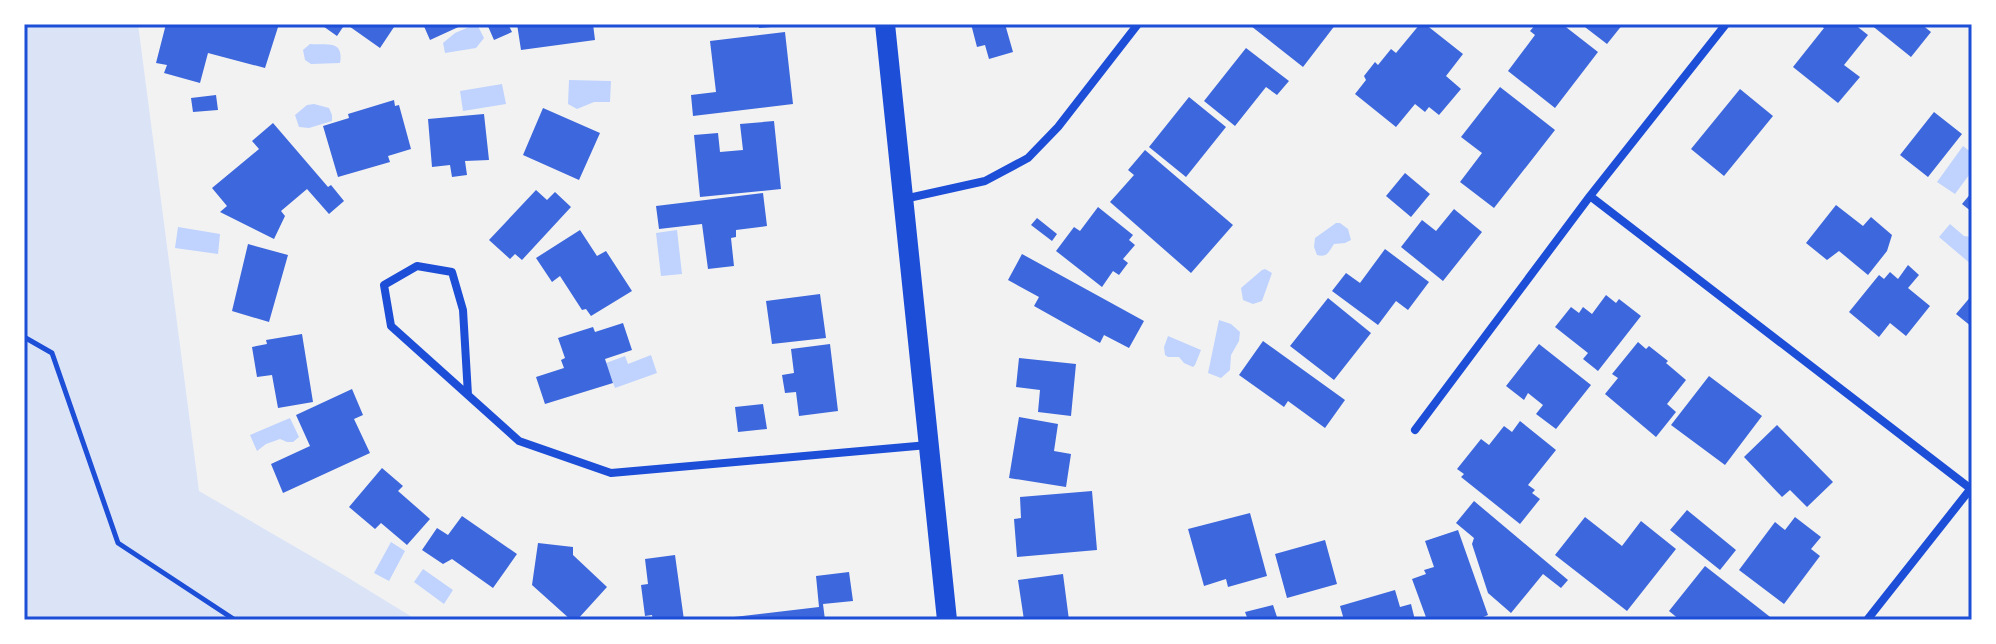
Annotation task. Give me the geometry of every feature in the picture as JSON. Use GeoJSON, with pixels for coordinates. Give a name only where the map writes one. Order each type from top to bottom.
{"type":"FeatureCollection","features":[{"type":"Feature","properties":{"kind":"main road"},"geometry":{"type":"LineString","coordinates":[[885,24],[947,620]]}},
{"type":"Feature","properties":{"kind":"street"},"geometry":{"type":"LineString","coordinates":[[903,199],[985,181],[1028,158],[1058,127],[1138,24]]}},
{"type":"Feature","properties":{"kind":"street"},"geometry":{"type":"LineString","coordinates":[[1415,430],[1590,196],[1726,24]]}},
{"type":"Feature","properties":{"kind":"street"},"geometry":{"type":"LineString","coordinates":[[1590,196],[1972,488],[1867,620]]}},
{"type":"Feature","properties":{"kind":"street"},"geometry":{"type":"LineString","coordinates":[[468,395],[463,310],[452,272],[417,266],[384,285],[391,326],[519,441],[611,473],[929,445]]}},
{"type":"Feature","properties":{"kind":"path"},"geometry":{"type":"LineString","coordinates":[[24,337],[52,353],[118,543],[235,620]]}},
{"type":"Feature","properties":{"kind":"shaded area"},"geometry":{"type":"Polygon","coordinates":[[[24,24],[138,24],[199,491],[417,620],[24,620],[24,24]]]}},
{"type":"Feature","properties":{"kind":"water"},"geometry":{"type":"Polygon","coordinates":[[[477,24],[484,38],[476,48],[445,53],[443,43],[455,33],[477,24]]]}},
{"type":"Feature","properties":{"kind":"water"},"geometry":{"type":"Polygon","coordinates":[[[310,44],[337,47],[340,63],[311,64],[305,60],[303,50],[310,44]]]}},
{"type":"Feature","properties":{"kind":"water"},"geometry":{"type":"Polygon","coordinates":[[[569,80],[611,81],[610,102],[594,102],[577,109],[568,104],[569,80]]]}},
{"type":"Feature","properties":{"kind":"water"},"geometry":{"type":"Polygon","coordinates":[[[502,84],[506,104],[463,111],[460,91],[502,84]]]}},
{"type":"Feature","properties":{"kind":"water"},"geometry":{"type":"Polygon","coordinates":[[[307,105],[329,108],[332,121],[309,128],[299,127],[295,115],[307,105]]]}},
{"type":"Feature","properties":{"kind":"water"},"geometry":{"type":"Polygon","coordinates":[[[1963,146],[1972,153],[1972,171],[1955,194],[1937,182],[1963,146]]]}},
{"type":"Feature","properties":{"kind":"water"},"geometry":{"type":"Polygon","coordinates":[[[1336,223],[1348,229],[1351,240],[1334,244],[1326,255],[1317,255],[1315,238],[1336,223]]]}},
{"type":"Feature","properties":{"kind":"water"},"geometry":{"type":"Polygon","coordinates":[[[1950,224],[1964,236],[1972,237],[1972,265],[1939,237],[1950,224]]]}},
{"type":"Feature","properties":{"kind":"water"},"geometry":{"type":"Polygon","coordinates":[[[178,227],[220,234],[218,254],[175,248],[178,227]]]}},
{"type":"Feature","properties":{"kind":"water"},"geometry":{"type":"Polygon","coordinates":[[[677,230],[682,274],[661,276],[656,233],[677,230]]]}},
{"type":"Feature","properties":{"kind":"water"},"geometry":{"type":"Polygon","coordinates":[[[1265,269],[1272,273],[1262,301],[1253,304],[1243,300],[1241,288],[1265,269]]]}},
{"type":"Feature","properties":{"kind":"water"},"geometry":{"type":"Polygon","coordinates":[[[1219,320],[1231,324],[1240,332],[1231,355],[1230,370],[1221,378],[1208,373],[1219,320]]]}},
{"type":"Feature","properties":{"kind":"water"},"geometry":{"type":"Polygon","coordinates":[[[1168,336],[1201,350],[1193,367],[1179,357],[1165,355],[1168,336]]]}},
{"type":"Feature","properties":{"kind":"water"},"geometry":{"type":"Polygon","coordinates":[[[651,355],[657,373],[615,388],[606,363],[625,356],[628,364],[651,355]]]}},
{"type":"Feature","properties":{"kind":"water"},"geometry":{"type":"Polygon","coordinates":[[[290,418],[299,437],[293,442],[280,439],[257,451],[250,435],[290,418]]]}},
{"type":"Feature","properties":{"kind":"water"},"geometry":{"type":"Polygon","coordinates":[[[391,542],[405,551],[389,581],[374,573],[391,542]]]}},
{"type":"Feature","properties":{"kind":"water"},"geometry":{"type":"Polygon","coordinates":[[[423,569],[453,590],[444,604],[414,582],[423,569]]]}},
{"type":"Feature","properties":{"kind":"building"},"geometry":{"type":"Polygon","coordinates":[[[166,24],[279,24],[265,68],[208,53],[200,83],[164,73],[167,65],[156,63],[166,24]]]}},
{"type":"Feature","properties":{"kind":"building"},"geometry":{"type":"Polygon","coordinates":[[[320,24],[345,24],[337,36],[320,24]]]}},
{"type":"Feature","properties":{"kind":"building"},"geometry":{"type":"Polygon","coordinates":[[[346,24],[396,24],[380,48],[346,24]]]}},
{"type":"Feature","properties":{"kind":"building"},"geometry":{"type":"Polygon","coordinates":[[[423,24],[465,24],[430,40],[423,24]]]}},
{"type":"Feature","properties":{"kind":"building"},"geometry":{"type":"Polygon","coordinates":[[[487,24],[508,24],[512,32],[494,40],[487,24]]]}},
{"type":"Feature","properties":{"kind":"building"},"geometry":{"type":"Polygon","coordinates":[[[517,24],[593,24],[595,40],[521,50],[517,24]]]}},
{"type":"Feature","properties":{"kind":"building"},"geometry":{"type":"Polygon","coordinates":[[[758,24],[784,24],[784,26],[759,28],[758,24]]]}},
{"type":"Feature","properties":{"kind":"building"},"geometry":{"type":"Polygon","coordinates":[[[971,24],[1005,24],[1013,52],[989,59],[985,45],[977,47],[971,24]]]}},
{"type":"Feature","properties":{"kind":"building"},"geometry":{"type":"Polygon","coordinates":[[[1336,24],[1303,67],[1251,26],[1336,24]]]}},
{"type":"Feature","properties":{"kind":"building"},"geometry":{"type":"Polygon","coordinates":[[[1420,24],[1425,24],[1463,54],[1446,76],[1461,89],[1439,115],[1429,107],[1425,112],[1415,104],[1396,127],[1355,94],[1375,62],[1378,65],[1391,49],[1396,53],[1420,24]]]}},
{"type":"Feature","properties":{"kind":"building"},"geometry":{"type":"Polygon","coordinates":[[[1536,24],[1562,24],[1598,52],[1555,108],[1508,71],[1535,35],[1530,31],[1536,24]]]}},
{"type":"Feature","properties":{"kind":"building"},"geometry":{"type":"Polygon","coordinates":[[[1581,24],[1623,24],[1607,44],[1581,24]]]}},
{"type":"Feature","properties":{"kind":"building"},"geometry":{"type":"Polygon","coordinates":[[[1818,24],[1854,24],[1868,35],[1844,65],[1860,77],[1838,103],[1793,67],[1824,28],[1818,24]]]}},
{"type":"Feature","properties":{"kind":"building"},"geometry":{"type":"Polygon","coordinates":[[[1870,24],[1921,24],[1931,32],[1911,57],[1870,24]]]}},
{"type":"Feature","properties":{"kind":"building"},"geometry":{"type":"Polygon","coordinates":[[[785,32],[793,104],[693,116],[691,95],[716,92],[710,41],[785,32]]]}},
{"type":"Feature","properties":{"kind":"building"},"geometry":{"type":"Polygon","coordinates":[[[1246,48],[1289,81],[1277,95],[1266,87],[1235,126],[1204,101],[1246,48]]]}},
{"type":"Feature","properties":{"kind":"building"},"geometry":{"type":"Polygon","coordinates":[[[1500,87],[1555,130],[1494,208],[1460,182],[1482,153],[1461,137],[1500,87]]]}},
{"type":"Feature","properties":{"kind":"building"},"geometry":{"type":"Polygon","coordinates":[[[1740,89],[1773,116],[1724,176],[1691,149],[1740,89]]]}},
{"type":"Feature","properties":{"kind":"building"},"geometry":{"type":"Polygon","coordinates":[[[216,95],[218,110],[193,112],[191,98],[216,95]]]}},
{"type":"Feature","properties":{"kind":"building"},"geometry":{"type":"Polygon","coordinates":[[[1189,97],[1226,127],[1186,177],[1149,147],[1189,97]]]}},
{"type":"Feature","properties":{"kind":"building"},"geometry":{"type":"Polygon","coordinates":[[[394,100],[395,106],[399,105],[411,149],[388,156],[390,162],[338,177],[323,126],[349,118],[348,114],[394,100]]]}},
{"type":"Feature","properties":{"kind":"building"},"geometry":{"type":"Polygon","coordinates":[[[543,108],[600,133],[579,180],[523,155],[543,108]]]}},
{"type":"Feature","properties":{"kind":"building"},"geometry":{"type":"Polygon","coordinates":[[[1934,112],[1962,134],[1928,177],[1900,155],[1934,112]]]}},
{"type":"Feature","properties":{"kind":"building"},"geometry":{"type":"Polygon","coordinates":[[[484,114],[489,160],[465,161],[467,175],[452,177],[450,165],[432,167],[428,119],[484,114]]]}},
{"type":"Feature","properties":{"kind":"building"},"geometry":{"type":"Polygon","coordinates":[[[774,121],[781,189],[700,197],[694,135],[718,133],[720,152],[743,150],[740,124],[774,121]]]}},
{"type":"Feature","properties":{"kind":"building"},"geometry":{"type":"Polygon","coordinates":[[[273,123],[328,187],[331,185],[344,201],[329,214],[307,189],[281,211],[285,216],[274,239],[220,212],[227,206],[212,188],[259,149],[252,141],[273,123]]]}},
{"type":"Feature","properties":{"kind":"building"},"geometry":{"type":"Polygon","coordinates":[[[1145,150],[1233,225],[1191,273],[1110,202],[1134,175],[1128,170],[1145,150]]]}},
{"type":"Feature","properties":{"kind":"building"},"geometry":{"type":"Polygon","coordinates":[[[1405,173],[1430,194],[1411,217],[1386,196],[1405,173]]]}},
{"type":"Feature","properties":{"kind":"building"},"geometry":{"type":"Polygon","coordinates":[[[536,190],[547,200],[555,192],[571,207],[522,260],[515,254],[510,259],[489,240],[536,190]]]}},
{"type":"Feature","properties":{"kind":"building"},"geometry":{"type":"Polygon","coordinates":[[[1972,192],[1972,212],[1962,204],[1972,192]]]}},
{"type":"Feature","properties":{"kind":"building"},"geometry":{"type":"Polygon","coordinates":[[[763,193],[767,226],[736,230],[736,237],[731,238],[734,266],[708,269],[702,224],[659,229],[656,206],[763,193]]]}},
{"type":"Feature","properties":{"kind":"building"},"geometry":{"type":"Polygon","coordinates":[[[1836,205],[1863,226],[1871,217],[1892,235],[1887,251],[1868,275],[1839,251],[1827,260],[1806,243],[1836,205]]]}},
{"type":"Feature","properties":{"kind":"building"},"geometry":{"type":"Polygon","coordinates":[[[1098,207],[1133,235],[1129,240],[1135,245],[1123,259],[1128,263],[1119,275],[1113,271],[1102,287],[1056,251],[1074,227],[1080,231],[1098,207]]]}},
{"type":"Feature","properties":{"kind":"building"},"geometry":{"type":"Polygon","coordinates":[[[1454,209],[1482,232],[1443,281],[1401,247],[1422,220],[1436,231],[1454,209]]]}},
{"type":"Feature","properties":{"kind":"building"},"geometry":{"type":"Polygon","coordinates":[[[1037,218],[1057,234],[1052,241],[1031,225],[1037,218]]]}},
{"type":"Feature","properties":{"kind":"building"},"geometry":{"type":"Polygon","coordinates":[[[580,230],[597,256],[606,251],[632,291],[591,316],[586,309],[582,310],[560,276],[552,282],[536,258],[580,230]]]}},
{"type":"Feature","properties":{"kind":"building"},"geometry":{"type":"Polygon","coordinates":[[[248,244],[288,255],[269,322],[232,311],[248,244]]]}},
{"type":"Feature","properties":{"kind":"building"},"geometry":{"type":"Polygon","coordinates":[[[1385,249],[1429,282],[1408,310],[1396,301],[1378,325],[1332,291],[1346,273],[1360,283],[1385,249]]]}},
{"type":"Feature","properties":{"kind":"building"},"geometry":{"type":"Polygon","coordinates":[[[1022,254],[1144,321],[1129,348],[1104,335],[1100,343],[1034,306],[1039,297],[1008,280],[1022,254]]]}},
{"type":"Feature","properties":{"kind":"building"},"geometry":{"type":"Polygon","coordinates":[[[1908,265],[1919,275],[1908,288],[1930,306],[1906,336],[1890,323],[1879,337],[1849,312],[1879,275],[1884,279],[1890,272],[1898,279],[1908,265]]]}},
{"type":"Feature","properties":{"kind":"building"},"geometry":{"type":"Polygon","coordinates":[[[820,294],[826,338],[772,344],[766,301],[820,294]]]}},
{"type":"Feature","properties":{"kind":"building"},"geometry":{"type":"Polygon","coordinates":[[[1606,295],[1616,303],[1619,299],[1641,316],[1598,371],[1583,359],[1588,353],[1555,327],[1571,307],[1579,313],[1583,307],[1592,314],[1606,295]]]}},
{"type":"Feature","properties":{"kind":"building"},"geometry":{"type":"Polygon","coordinates":[[[1972,295],[1972,327],[1956,314],[1972,295]]]}},
{"type":"Feature","properties":{"kind":"building"},"geometry":{"type":"Polygon","coordinates":[[[1328,298],[1371,333],[1334,380],[1290,346],[1328,298]]]}},
{"type":"Feature","properties":{"kind":"building"},"geometry":{"type":"Polygon","coordinates":[[[623,323],[632,350],[605,359],[613,383],[545,404],[536,377],[564,368],[561,360],[565,358],[558,338],[593,327],[595,332],[623,323]]]}},
{"type":"Feature","properties":{"kind":"building"},"geometry":{"type":"Polygon","coordinates":[[[302,334],[313,402],[278,408],[272,375],[257,377],[252,347],[267,344],[266,340],[302,334]]]}},
{"type":"Feature","properties":{"kind":"building"},"geometry":{"type":"Polygon","coordinates":[[[1263,341],[1345,400],[1325,428],[1288,401],[1284,407],[1239,375],[1263,341]]]}},
{"type":"Feature","properties":{"kind":"building"},"geometry":{"type":"Polygon","coordinates":[[[1638,342],[1646,349],[1649,346],[1668,361],[1666,363],[1686,380],[1667,404],[1676,412],[1656,437],[1605,394],[1618,378],[1612,374],[1638,342]]]}},
{"type":"Feature","properties":{"kind":"building"},"geometry":{"type":"Polygon","coordinates":[[[830,344],[838,411],[799,416],[796,392],[785,393],[782,375],[794,373],[791,349],[830,344]]]}},
{"type":"Feature","properties":{"kind":"building"},"geometry":{"type":"Polygon","coordinates":[[[1539,344],[1591,385],[1556,429],[1536,414],[1543,405],[1528,393],[1524,400],[1506,386],[1539,344]]]}},
{"type":"Feature","properties":{"kind":"building"},"geometry":{"type":"Polygon","coordinates":[[[1019,358],[1076,364],[1071,416],[1038,412],[1040,390],[1016,387],[1019,358]]]}},
{"type":"Feature","properties":{"kind":"building"},"geometry":{"type":"Polygon","coordinates":[[[1709,376],[1762,416],[1725,465],[1671,425],[1709,376]]]}},
{"type":"Feature","properties":{"kind":"building"},"geometry":{"type":"Polygon","coordinates":[[[352,389],[363,415],[354,419],[370,453],[283,493],[271,464],[310,446],[296,415],[352,389]]]}},
{"type":"Feature","properties":{"kind":"building"},"geometry":{"type":"Polygon","coordinates":[[[763,404],[767,429],[738,432],[735,407],[763,404]]]}},
{"type":"Feature","properties":{"kind":"building"},"geometry":{"type":"Polygon","coordinates":[[[1019,417],[1058,424],[1054,451],[1071,454],[1066,487],[1009,478],[1019,417]]]}},
{"type":"Feature","properties":{"kind":"building"},"geometry":{"type":"Polygon","coordinates":[[[1520,421],[1556,450],[1528,485],[1540,499],[1520,524],[1461,477],[1464,474],[1457,469],[1481,439],[1489,445],[1504,426],[1512,432],[1520,421]]]}},
{"type":"Feature","properties":{"kind":"building"},"geometry":{"type":"Polygon","coordinates":[[[1777,425],[1833,482],[1807,507],[1790,490],[1782,497],[1744,457],[1777,425]]]}},
{"type":"Feature","properties":{"kind":"building"},"geometry":{"type":"Polygon","coordinates":[[[382,468],[403,486],[398,491],[430,519],[407,545],[381,523],[375,529],[349,507],[382,468]]]}},
{"type":"Feature","properties":{"kind":"building"},"geometry":{"type":"Polygon","coordinates":[[[1092,491],[1097,550],[1017,557],[1014,519],[1021,518],[1020,497],[1092,491]]]}},
{"type":"Feature","properties":{"kind":"building"},"geometry":{"type":"Polygon","coordinates":[[[1474,501],[1568,580],[1561,588],[1543,574],[1511,613],[1488,593],[1472,544],[1474,538],[1456,523],[1474,501]]]}},
{"type":"Feature","properties":{"kind":"building"},"geometry":{"type":"Polygon","coordinates":[[[1687,510],[1736,550],[1720,570],[1670,530],[1687,510]]]}},
{"type":"Feature","properties":{"kind":"building"},"geometry":{"type":"Polygon","coordinates":[[[1250,513],[1267,576],[1228,587],[1226,579],[1204,586],[1188,529],[1250,513]]]}},
{"type":"Feature","properties":{"kind":"building"},"geometry":{"type":"Polygon","coordinates":[[[462,516],[517,554],[493,588],[452,559],[443,564],[422,550],[437,528],[448,535],[462,516]]]}},
{"type":"Feature","properties":{"kind":"building"},"geometry":{"type":"Polygon","coordinates":[[[1585,517],[1622,546],[1641,521],[1676,549],[1627,611],[1555,555],[1585,517]]]}},
{"type":"Feature","properties":{"kind":"building"},"geometry":{"type":"Polygon","coordinates":[[[1795,517],[1821,537],[1811,549],[1820,556],[1784,604],[1739,570],[1775,522],[1785,530],[1795,517]]]}},
{"type":"Feature","properties":{"kind":"building"},"geometry":{"type":"Polygon","coordinates":[[[1458,530],[1488,615],[1476,620],[1469,620],[1468,617],[1461,620],[1427,620],[1412,579],[1434,567],[1425,541],[1458,530]]]}},
{"type":"Feature","properties":{"kind":"building"},"geometry":{"type":"Polygon","coordinates":[[[1325,540],[1337,584],[1287,598],[1275,554],[1325,540]]]}},
{"type":"Feature","properties":{"kind":"building"},"geometry":{"type":"Polygon","coordinates":[[[538,543],[573,547],[573,555],[607,587],[577,620],[571,620],[532,585],[538,543]]]}},
{"type":"Feature","properties":{"kind":"building"},"geometry":{"type":"Polygon","coordinates":[[[675,555],[684,620],[653,620],[652,615],[645,616],[641,585],[648,584],[645,559],[675,555]]]}},
{"type":"Feature","properties":{"kind":"building"},"geometry":{"type":"Polygon","coordinates":[[[1705,566],[1774,620],[1680,620],[1669,611],[1705,566]]]}},
{"type":"Feature","properties":{"kind":"building"},"geometry":{"type":"Polygon","coordinates":[[[849,572],[853,601],[823,604],[825,620],[735,620],[734,617],[819,607],[816,576],[849,572]]]}},
{"type":"Feature","properties":{"kind":"building"},"geometry":{"type":"Polygon","coordinates":[[[1063,574],[1069,620],[1024,620],[1018,580],[1063,574]]]}},
{"type":"Feature","properties":{"kind":"building"},"geometry":{"type":"Polygon","coordinates":[[[1395,590],[1400,607],[1411,604],[1415,620],[1344,620],[1340,606],[1395,590]]]}},
{"type":"Feature","properties":{"kind":"building"},"geometry":{"type":"Polygon","coordinates":[[[1273,605],[1278,620],[1248,620],[1245,612],[1273,605]]]}}]}
